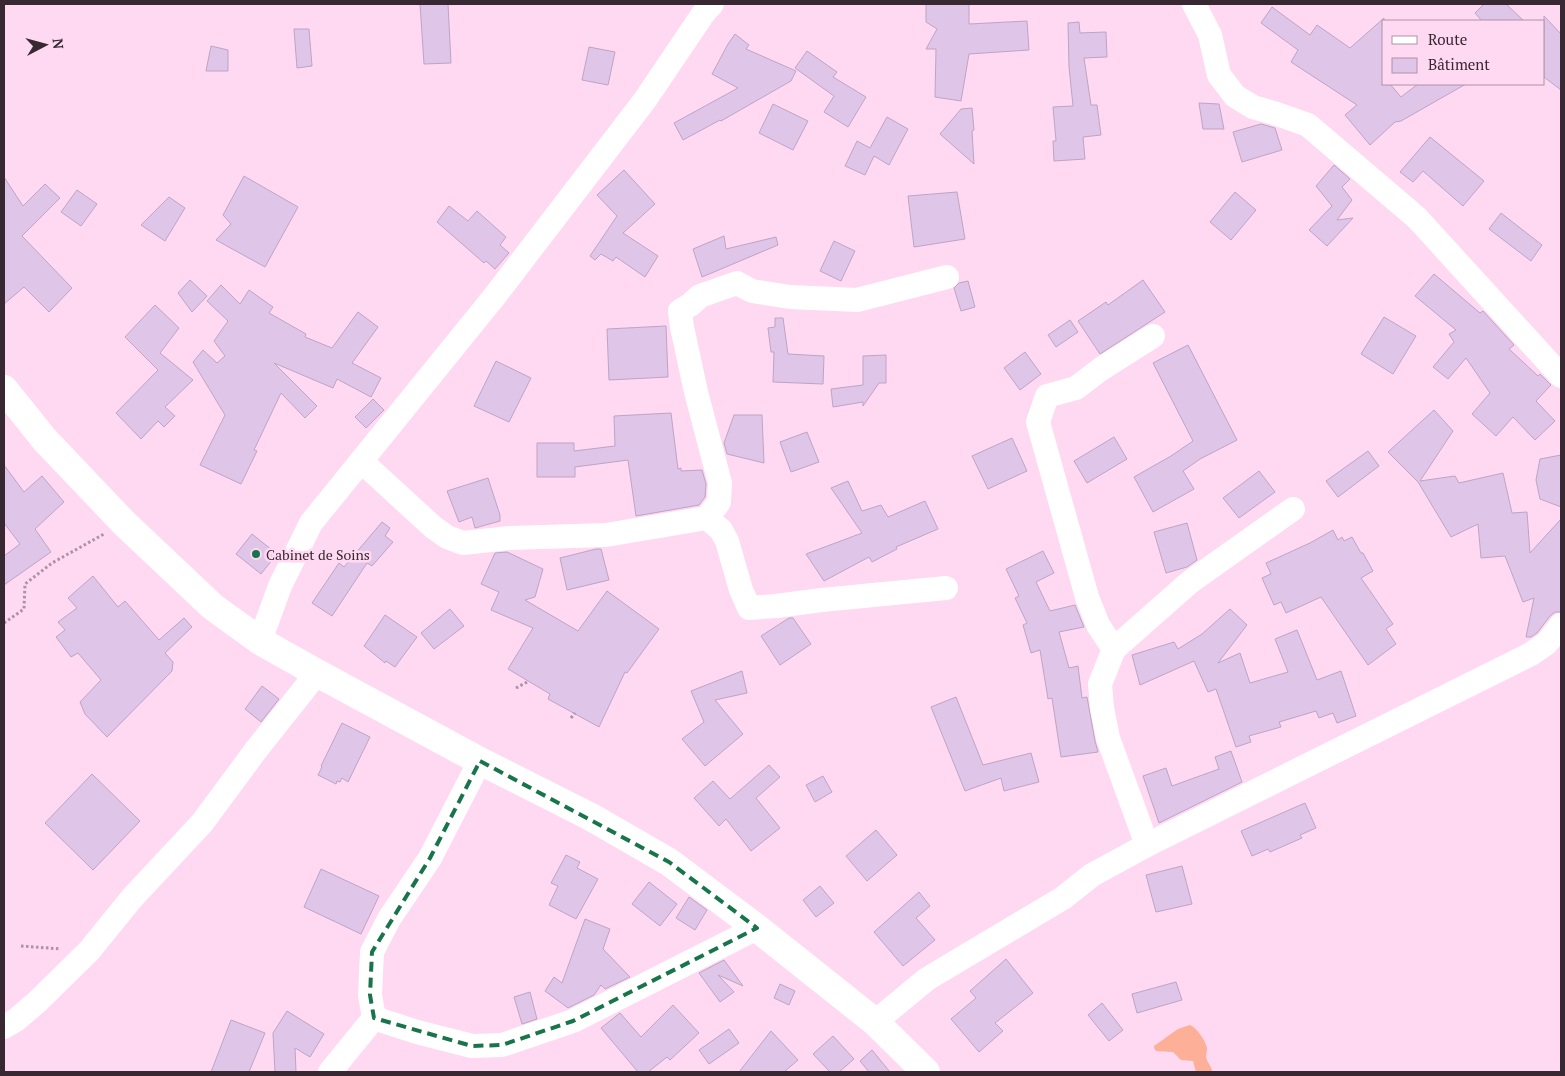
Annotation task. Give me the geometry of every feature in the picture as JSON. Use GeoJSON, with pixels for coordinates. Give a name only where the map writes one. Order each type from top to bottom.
{"type":"FeatureCollection","features":[{"type":"Feature","properties":{"kind":"main road"},"geometry":{"type":"LineString","coordinates":[[4,389],[45,440],[124,523],[212,607],[260,641],[317,673],[480,761],[591,817],[668,862],[757,928],[875,1022],[926,1072]]}},
{"type":"Feature","properties":{"kind":"street"},"geometry":{"type":"LineString","coordinates":[[260,641],[280,586],[311,522],[506,282],[645,100],[703,14],[712,4]]}},
{"type":"Feature","properties":{"kind":"street"},"geometry":{"type":"LineString","coordinates":[[1194,4],[1210,35],[1219,76],[1235,96],[1253,107],[1308,125],[1417,218],[1561,376]]}},
{"type":"Feature","properties":{"kind":"street"},"geometry":{"type":"LineString","coordinates":[[361,461],[433,528],[447,537],[463,543],[510,538],[606,535],[706,518],[719,502],[720,483],[696,392],[680,311],[700,296],[737,283],[752,291],[790,297],[857,300],[947,277]]}},
{"type":"Feature","properties":{"kind":"street"},"geometry":{"type":"LineString","coordinates":[[1114,649],[1098,624],[1086,597],[1038,422],[1047,396],[1076,388],[1101,369],[1153,336]]}},
{"type":"Feature","properties":{"kind":"street"},"geometry":{"type":"LineString","coordinates":[[1147,845],[1108,738],[1102,708],[1100,684],[1114,649],[1190,582],[1293,509]]}},
{"type":"Feature","properties":{"kind":"street"},"geometry":{"type":"LineString","coordinates":[[706,518],[721,530],[727,541],[741,590],[749,608],[946,588]]}},
{"type":"Feature","properties":{"kind":"street"},"geometry":{"type":"LineString","coordinates":[[875,1022],[928,980],[1063,898],[1092,875],[1147,845],[1531,654],[1547,643],[1561,625]]}},
{"type":"Feature","properties":{"kind":"street"},"geometry":{"type":"LineString","coordinates":[[4,1028],[37,1002],[89,951],[132,898],[202,823],[256,750],[317,673]]}},
{"type":"Feature","properties":{"kind":"street"},"geometry":{"type":"LineString","coordinates":[[330,1072],[374,1018],[370,995],[372,952],[389,920],[430,858],[480,761]]}},
{"type":"Feature","properties":{"kind":"street"},"geometry":{"type":"LineString","coordinates":[[374,1018],[417,1032],[472,1046],[502,1045],[573,1021],[757,928]]}},
{"type":"Feature","properties":{"kind":"path"},"geometry":{"type":"LineString","coordinates":[[4,623],[24,609],[25,584],[52,563],[124,523]]}},
{"type":"Feature","properties":{"kind":"path"},"geometry":{"type":"LineString","coordinates":[[516,688],[529,681]]}},
{"type":"Feature","properties":{"kind":"path"},"geometry":{"type":"LineString","coordinates":[[572,718],[575,713]]}},
{"type":"Feature","properties":{"kind":"path"},"geometry":{"type":"LineString","coordinates":[[21,946],[89,951]]}},
{"type":"Feature","properties":{"kind":"highlighted area"},"geometry":{"type":"Polygon","coordinates":[[[480,761],[669,862],[757,928],[573,1021],[502,1045],[472,1046],[374,1018],[370,995],[372,952],[430,858],[480,761]]]}},
{"type":"Feature","properties":{"kind":"shaded area"},"geometry":{"type":"Polygon","coordinates":[[[1190,1025],[1198,1031],[1204,1041],[1207,1048],[1207,1061],[1212,1072],[1196,1072],[1193,1061],[1181,1060],[1173,1052],[1156,1051],[1154,1048],[1154,1046],[1178,1029],[1190,1025]]]}},
{"type":"Feature","properties":{"kind":"building"},"geometry":{"type":"Polygon","coordinates":[[[420,4],[448,4],[451,63],[424,64],[420,4]]]}},
{"type":"Feature","properties":{"kind":"building"},"geometry":{"type":"Polygon","coordinates":[[[926,4],[969,4],[969,24],[1027,21],[1029,50],[969,54],[961,101],[935,97],[936,49],[926,49],[937,29],[926,22],[926,4]]]}},
{"type":"Feature","properties":{"kind":"building"},"geometry":{"type":"Polygon","coordinates":[[[1484,4],[1506,4],[1523,20],[1481,20],[1475,13],[1484,4]]]}},
{"type":"Feature","properties":{"kind":"building"},"geometry":{"type":"Polygon","coordinates":[[[1272,7],[1310,35],[1317,25],[1350,48],[1384,18],[1382,20],[1382,85],[1391,85],[1401,97],[1417,85],[1464,85],[1401,121],[1395,122],[1370,145],[1345,115],[1357,105],[1291,62],[1298,50],[1261,23],[1272,7]]]}},
{"type":"Feature","properties":{"kind":"building"},"geometry":{"type":"Polygon","coordinates":[[[1544,16],[1561,34],[1561,90],[1545,78],[1544,16]]]}},
{"type":"Feature","properties":{"kind":"building"},"geometry":{"type":"Polygon","coordinates":[[[1079,22],[1080,33],[1106,32],[1107,57],[1084,58],[1091,105],[1097,105],[1101,135],[1083,137],[1085,159],[1054,161],[1053,141],[1056,141],[1053,107],[1073,106],[1069,67],[1068,23],[1079,22]]]}},
{"type":"Feature","properties":{"kind":"building"},"geometry":{"type":"Polygon","coordinates":[[[294,29],[309,29],[312,66],[297,68],[294,29]]]}},
{"type":"Feature","properties":{"kind":"building"},"geometry":{"type":"Polygon","coordinates":[[[735,34],[749,45],[746,49],[796,71],[791,81],[721,121],[683,140],[674,123],[738,88],[712,74],[735,34]]]}},
{"type":"Feature","properties":{"kind":"building"},"geometry":{"type":"Polygon","coordinates":[[[211,46],[228,50],[228,71],[206,71],[211,46]]]}},
{"type":"Feature","properties":{"kind":"building"},"geometry":{"type":"Polygon","coordinates":[[[589,47],[615,52],[608,85],[582,80],[589,47]]]}},
{"type":"Feature","properties":{"kind":"building"},"geometry":{"type":"Polygon","coordinates":[[[807,51],[837,72],[833,77],[866,97],[848,127],[824,112],[834,96],[795,68],[807,51]]]}},
{"type":"Feature","properties":{"kind":"building"},"geometry":{"type":"Polygon","coordinates":[[[1199,103],[1219,104],[1224,129],[1203,129],[1199,103]]]}},
{"type":"Feature","properties":{"kind":"building"},"geometry":{"type":"Polygon","coordinates":[[[773,104],[808,121],[793,150],[759,133],[773,104]]]}},
{"type":"Feature","properties":{"kind":"building"},"geometry":{"type":"Polygon","coordinates":[[[972,108],[974,164],[940,134],[961,109],[972,108]]]}},
{"type":"Feature","properties":{"kind":"building"},"geometry":{"type":"Polygon","coordinates":[[[887,117],[908,129],[889,165],[874,156],[865,175],[845,166],[857,141],[870,148],[887,117]]]}},
{"type":"Feature","properties":{"kind":"building"},"geometry":{"type":"Polygon","coordinates":[[[1261,124],[1275,128],[1282,150],[1242,162],[1233,132],[1261,124]]]}},
{"type":"Feature","properties":{"kind":"building"},"geometry":{"type":"Polygon","coordinates":[[[1430,137],[1484,181],[1463,206],[1423,171],[1413,182],[1400,172],[1430,137]]]}},
{"type":"Feature","properties":{"kind":"building"},"geometry":{"type":"Polygon","coordinates":[[[1334,165],[1350,179],[1342,187],[1352,200],[1337,220],[1353,218],[1327,246],[1309,230],[1332,206],[1316,186],[1334,165]]]}},
{"type":"Feature","properties":{"kind":"building"},"geometry":{"type":"Polygon","coordinates":[[[624,170],[655,204],[623,233],[658,256],[645,277],[616,257],[613,261],[601,254],[595,260],[590,256],[617,216],[597,195],[624,170]]]}},
{"type":"Feature","properties":{"kind":"building"},"geometry":{"type":"Polygon","coordinates":[[[244,176],[298,207],[265,267],[216,240],[231,224],[223,215],[244,176]]]}},
{"type":"Feature","properties":{"kind":"building"},"geometry":{"type":"Polygon","coordinates":[[[4,177],[23,206],[45,184],[60,198],[22,236],[72,288],[49,312],[24,287],[4,304],[4,177]]]}},
{"type":"Feature","properties":{"kind":"building"},"geometry":{"type":"Polygon","coordinates":[[[77,190],[97,204],[81,226],[61,212],[77,190]]]}},
{"type":"Feature","properties":{"kind":"building"},"geometry":{"type":"Polygon","coordinates":[[[957,192],[965,239],[914,247],[908,196],[957,192]]]}},
{"type":"Feature","properties":{"kind":"building"},"geometry":{"type":"Polygon","coordinates":[[[1235,192],[1256,210],[1231,240],[1210,222],[1235,192]]]}},
{"type":"Feature","properties":{"kind":"building"},"geometry":{"type":"Polygon","coordinates":[[[169,197],[185,208],[165,241],[141,225],[169,197]]]}},
{"type":"Feature","properties":{"kind":"building"},"geometry":{"type":"Polygon","coordinates":[[[449,206],[468,221],[477,211],[506,237],[500,245],[509,253],[495,269],[486,261],[484,263],[437,222],[449,206]]]}},
{"type":"Feature","properties":{"kind":"building"},"geometry":{"type":"Polygon","coordinates":[[[1501,213],[1542,245],[1531,261],[1489,229],[1501,213]]]}},
{"type":"Feature","properties":{"kind":"building"},"geometry":{"type":"Polygon","coordinates":[[[724,236],[726,249],[776,237],[778,245],[702,277],[693,249],[724,236]]]}},
{"type":"Feature","properties":{"kind":"building"},"geometry":{"type":"Polygon","coordinates":[[[834,241],[855,251],[841,281],[820,271],[834,241]]]}},
{"type":"Feature","properties":{"kind":"building"},"geometry":{"type":"Polygon","coordinates":[[[1434,274],[1480,313],[1483,311],[1514,345],[1509,349],[1538,376],[1540,374],[1551,385],[1536,401],[1555,421],[1535,440],[1513,417],[1496,436],[1472,414],[1490,393],[1466,358],[1448,379],[1433,367],[1454,342],[1449,334],[1456,330],[1415,296],[1434,274]]]}},
{"type":"Feature","properties":{"kind":"building"},"geometry":{"type":"Polygon","coordinates":[[[190,280],[207,296],[192,312],[178,293],[190,280]]]}},
{"type":"Feature","properties":{"kind":"building"},"geometry":{"type":"Polygon","coordinates":[[[1143,280],[1165,312],[1100,354],[1078,321],[1106,302],[1108,305],[1143,280]]]}},
{"type":"Feature","properties":{"kind":"building"},"geometry":{"type":"Polygon","coordinates":[[[968,281],[975,307],[961,311],[954,288],[959,283],[968,281]]]}},
{"type":"Feature","properties":{"kind":"building"},"geometry":{"type":"Polygon","coordinates":[[[221,285],[240,304],[249,290],[273,307],[269,313],[306,334],[305,337],[332,348],[358,312],[378,327],[352,363],[381,378],[371,397],[337,379],[333,388],[274,363],[317,406],[305,418],[281,393],[254,450],[257,451],[241,484],[200,465],[225,415],[193,362],[203,350],[217,363],[225,356],[214,341],[228,321],[207,301],[221,285]]]}},
{"type":"Feature","properties":{"kind":"building"},"geometry":{"type":"Polygon","coordinates":[[[155,305],[179,328],[160,353],[193,380],[165,407],[175,416],[164,427],[158,421],[141,439],[116,413],[158,370],[125,337],[155,305]]]}},
{"type":"Feature","properties":{"kind":"building"},"geometry":{"type":"Polygon","coordinates":[[[1384,317],[1416,336],[1393,374],[1361,354],[1384,317]]]}},
{"type":"Feature","properties":{"kind":"building"},"geometry":{"type":"Polygon","coordinates":[[[775,318],[783,318],[788,354],[824,356],[823,384],[773,382],[774,352],[771,352],[768,328],[775,327],[775,318]]]}},
{"type":"Feature","properties":{"kind":"building"},"geometry":{"type":"Polygon","coordinates":[[[1070,320],[1078,332],[1056,347],[1048,335],[1070,320]]]}},
{"type":"Feature","properties":{"kind":"building"},"geometry":{"type":"Polygon","coordinates":[[[666,326],[668,377],[609,380],[607,329],[666,326]]]}},
{"type":"Feature","properties":{"kind":"building"},"geometry":{"type":"Polygon","coordinates":[[[1188,345],[1237,440],[1200,459],[1183,471],[1194,489],[1153,512],[1134,477],[1193,441],[1153,363],[1188,345]]]}},
{"type":"Feature","properties":{"kind":"building"},"geometry":{"type":"Polygon","coordinates":[[[1025,352],[1041,374],[1020,390],[1004,368],[1025,352]]]}},
{"type":"Feature","properties":{"kind":"building"},"geometry":{"type":"Polygon","coordinates":[[[886,355],[886,383],[879,383],[863,406],[863,402],[833,407],[831,389],[863,385],[863,356],[886,355]]]}},
{"type":"Feature","properties":{"kind":"building"},"geometry":{"type":"Polygon","coordinates":[[[496,361],[531,378],[509,422],[474,406],[496,361]]]}},
{"type":"Feature","properties":{"kind":"building"},"geometry":{"type":"Polygon","coordinates":[[[373,399],[384,410],[366,428],[355,417],[373,399]]]}},
{"type":"Feature","properties":{"kind":"building"},"geometry":{"type":"Polygon","coordinates":[[[1434,410],[1453,431],[1420,481],[1455,476],[1459,483],[1503,473],[1512,513],[1527,512],[1530,553],[1561,519],[1561,612],[1555,612],[1550,616],[1537,633],[1531,637],[1526,637],[1534,598],[1523,602],[1505,556],[1481,558],[1478,524],[1451,537],[1418,482],[1388,452],[1434,410]]]}},
{"type":"Feature","properties":{"kind":"building"},"geometry":{"type":"Polygon","coordinates":[[[671,413],[678,469],[681,468],[681,471],[702,470],[706,484],[705,497],[699,505],[636,516],[628,460],[575,467],[575,477],[537,477],[537,443],[574,443],[574,451],[615,446],[614,416],[671,413]]]}},
{"type":"Feature","properties":{"kind":"building"},"geometry":{"type":"Polygon","coordinates":[[[734,415],[762,415],[764,463],[727,454],[724,443],[734,415]]]}},
{"type":"Feature","properties":{"kind":"building"},"geometry":{"type":"Polygon","coordinates":[[[807,432],[819,462],[791,472],[780,442],[807,432]]]}},
{"type":"Feature","properties":{"kind":"building"},"geometry":{"type":"Polygon","coordinates":[[[1114,437],[1127,459],[1087,483],[1074,461],[1114,437]]]}},
{"type":"Feature","properties":{"kind":"building"},"geometry":{"type":"Polygon","coordinates":[[[1012,438],[1027,471],[988,489],[972,456],[1012,438]]]}},
{"type":"Feature","properties":{"kind":"building"},"geometry":{"type":"Polygon","coordinates":[[[1368,451],[1379,466],[1338,497],[1326,481],[1368,451]]]}},
{"type":"Feature","properties":{"kind":"building"},"geometry":{"type":"Polygon","coordinates":[[[1561,455],[1561,507],[1540,499],[1536,480],[1540,459],[1561,455]]]}},
{"type":"Feature","properties":{"kind":"building"},"geometry":{"type":"Polygon","coordinates":[[[4,465],[24,492],[42,476],[64,502],[35,529],[51,552],[4,585],[4,556],[20,544],[4,523],[4,465]]]}},
{"type":"Feature","properties":{"kind":"building"},"geometry":{"type":"Polygon","coordinates":[[[1259,471],[1275,492],[1239,518],[1223,498],[1259,471]]]}},
{"type":"Feature","properties":{"kind":"building"},"geometry":{"type":"Polygon","coordinates":[[[488,478],[500,515],[500,521],[475,528],[472,517],[459,522],[447,491],[488,478]]]}},
{"type":"Feature","properties":{"kind":"building"},"geometry":{"type":"Polygon","coordinates":[[[848,481],[862,511],[881,505],[888,517],[925,501],[938,529],[896,547],[897,549],[872,562],[869,557],[824,581],[806,554],[862,533],[831,488],[848,481]]]}},
{"type":"Feature","properties":{"kind":"building"},"geometry":{"type":"Polygon","coordinates":[[[382,522],[390,528],[385,536],[393,542],[372,566],[367,563],[332,616],[312,603],[339,563],[344,567],[382,522]]]}},
{"type":"Feature","properties":{"kind":"building"},"geometry":{"type":"Polygon","coordinates":[[[1187,523],[1197,560],[1187,567],[1166,573],[1154,532],[1187,523]]]}},
{"type":"Feature","properties":{"kind":"building"},"geometry":{"type":"Polygon","coordinates":[[[1333,530],[1338,540],[1342,537],[1344,541],[1352,537],[1361,553],[1363,553],[1373,571],[1361,578],[1393,624],[1386,629],[1396,644],[1368,665],[1321,597],[1286,613],[1281,602],[1274,605],[1262,578],[1271,574],[1266,563],[1333,530]]]}},
{"type":"Feature","properties":{"kind":"building","name":"Cabinet de Soins"},"geometry":{"type":"Polygon","coordinates":[[[252,534],[277,554],[261,574],[236,554],[252,534]]]}},
{"type":"Feature","properties":{"kind":"building"},"geometry":{"type":"Polygon","coordinates":[[[601,549],[609,580],[567,590],[560,558],[601,549]]]}},
{"type":"Feature","properties":{"kind":"building"},"geometry":{"type":"Polygon","coordinates":[[[1043,551],[1054,573],[1036,582],[1050,611],[1075,605],[1084,627],[1059,632],[1069,668],[1078,666],[1082,698],[1087,697],[1098,752],[1061,757],[1052,698],[1048,699],[1040,650],[1031,653],[1023,625],[1027,623],[1015,598],[1019,596],[1006,569],[1043,551]]]}},
{"type":"Feature","properties":{"kind":"building"},"geometry":{"type":"Polygon","coordinates":[[[507,552],[543,569],[535,597],[525,600],[578,631],[607,591],[659,629],[627,673],[625,672],[599,727],[548,699],[550,694],[508,669],[533,628],[491,610],[499,592],[481,584],[495,553],[507,552]]]}},
{"type":"Feature","properties":{"kind":"building"},"geometry":{"type":"Polygon","coordinates":[[[93,576],[118,607],[125,601],[159,640],[184,618],[192,627],[165,653],[173,662],[172,671],[107,737],[85,714],[80,702],[101,680],[78,653],[71,657],[56,637],[65,630],[58,622],[77,608],[68,598],[93,576]]]}},
{"type":"Feature","properties":{"kind":"building"},"geometry":{"type":"Polygon","coordinates":[[[450,609],[464,626],[434,649],[421,633],[450,609]]]}},
{"type":"Feature","properties":{"kind":"building"},"geometry":{"type":"Polygon","coordinates":[[[1230,609],[1247,625],[1218,663],[1240,653],[1250,683],[1288,672],[1275,639],[1297,630],[1317,680],[1341,671],[1356,716],[1337,723],[1333,713],[1319,718],[1316,711],[1279,722],[1281,727],[1249,736],[1251,742],[1236,747],[1216,689],[1208,692],[1194,661],[1140,685],[1132,655],[1174,642],[1178,649],[1202,634],[1230,609]]]}},
{"type":"Feature","properties":{"kind":"building"},"geometry":{"type":"Polygon","coordinates":[[[385,615],[417,637],[395,667],[386,661],[385,663],[364,646],[385,615]]]}},
{"type":"Feature","properties":{"kind":"building"},"geometry":{"type":"Polygon","coordinates":[[[789,618],[793,618],[811,644],[780,665],[761,636],[789,618]]]}},
{"type":"Feature","properties":{"kind":"building"},"geometry":{"type":"Polygon","coordinates":[[[742,671],[747,693],[715,700],[743,734],[705,766],[682,739],[704,722],[691,691],[742,671]]]}},
{"type":"Feature","properties":{"kind":"building"},"geometry":{"type":"Polygon","coordinates":[[[262,686],[279,699],[261,722],[245,709],[262,686]]]}},
{"type":"Feature","properties":{"kind":"building"},"geometry":{"type":"Polygon","coordinates":[[[956,697],[983,765],[1031,753],[1039,782],[1004,791],[1001,778],[965,791],[931,707],[956,697]]]}},
{"type":"Feature","properties":{"kind":"building"},"geometry":{"type":"Polygon","coordinates":[[[342,723],[370,737],[348,782],[342,778],[336,784],[318,775],[342,723]]]}},
{"type":"Feature","properties":{"kind":"building"},"geometry":{"type":"Polygon","coordinates":[[[1231,751],[1242,782],[1159,823],[1143,776],[1166,768],[1172,786],[1219,769],[1215,757],[1231,751]]]}},
{"type":"Feature","properties":{"kind":"building"},"geometry":{"type":"Polygon","coordinates":[[[769,765],[780,777],[756,798],[780,828],[751,851],[726,819],[719,826],[694,798],[713,781],[730,799],[769,765]]]}},
{"type":"Feature","properties":{"kind":"building"},"geometry":{"type":"Polygon","coordinates":[[[92,774],[140,821],[93,870],[45,823],[92,774]]]}},
{"type":"Feature","properties":{"kind":"building"},"geometry":{"type":"Polygon","coordinates":[[[823,776],[832,792],[815,802],[806,785],[823,776]]]}},
{"type":"Feature","properties":{"kind":"building"},"geometry":{"type":"Polygon","coordinates":[[[1305,803],[1316,828],[1300,835],[1302,838],[1270,852],[1268,849],[1252,856],[1241,831],[1305,803]]]}},
{"type":"Feature","properties":{"kind":"building"},"geometry":{"type":"Polygon","coordinates":[[[876,830],[897,855],[867,881],[846,856],[876,830]]]}},
{"type":"Feature","properties":{"kind":"building"},"geometry":{"type":"Polygon","coordinates":[[[566,855],[580,862],[577,868],[598,879],[576,919],[549,905],[558,886],[551,883],[566,855]]]}},
{"type":"Feature","properties":{"kind":"building"},"geometry":{"type":"Polygon","coordinates":[[[1182,866],[1192,904],[1156,912],[1146,875],[1182,866]]]}},
{"type":"Feature","properties":{"kind":"building"},"geometry":{"type":"Polygon","coordinates":[[[321,869],[379,896],[361,934],[304,907],[321,869]]]}},
{"type":"Feature","properties":{"kind":"building"},"geometry":{"type":"Polygon","coordinates":[[[649,882],[677,904],[660,926],[632,904],[649,882]]]}},
{"type":"Feature","properties":{"kind":"building"},"geometry":{"type":"Polygon","coordinates":[[[820,886],[834,903],[816,917],[803,900],[820,886]]]}},
{"type":"Feature","properties":{"kind":"building"},"geometry":{"type":"Polygon","coordinates":[[[919,892],[930,906],[916,918],[935,940],[903,966],[874,932],[919,892]]]}},
{"type":"Feature","properties":{"kind":"building"},"geometry":{"type":"Polygon","coordinates":[[[689,897],[707,910],[695,930],[676,918],[689,897]]]}},
{"type":"Feature","properties":{"kind":"building"},"geometry":{"type":"Polygon","coordinates":[[[585,919],[610,929],[603,949],[630,977],[605,989],[601,985],[594,995],[568,1008],[545,991],[554,977],[562,983],[585,919]]]}},
{"type":"Feature","properties":{"kind":"building"},"geometry":{"type":"Polygon","coordinates":[[[1006,959],[1033,993],[995,1023],[1003,1031],[979,1052],[951,1019],[976,998],[970,991],[1006,959]]]}},
{"type":"Feature","properties":{"kind":"building"},"geometry":{"type":"Polygon","coordinates":[[[724,960],[743,986],[718,975],[734,992],[720,1002],[699,973],[724,960]]]}},
{"type":"Feature","properties":{"kind":"building"},"geometry":{"type":"Polygon","coordinates":[[[1176,982],[1182,1000],[1137,1013],[1132,994],[1176,982]]]}},
{"type":"Feature","properties":{"kind":"building"},"geometry":{"type":"Polygon","coordinates":[[[780,984],[795,991],[789,1005],[774,998],[780,984]]]}},
{"type":"Feature","properties":{"kind":"building"},"geometry":{"type":"Polygon","coordinates":[[[530,992],[537,1019],[522,1024],[514,997],[530,992]]]}},
{"type":"Feature","properties":{"kind":"building"},"geometry":{"type":"Polygon","coordinates":[[[1102,1003],[1123,1030],[1109,1041],[1088,1015],[1102,1003]]]}},
{"type":"Feature","properties":{"kind":"building"},"geometry":{"type":"Polygon","coordinates":[[[673,1005],[699,1033],[670,1060],[667,1057],[648,1072],[638,1072],[601,1028],[620,1013],[641,1037],[673,1005]]]}},
{"type":"Feature","properties":{"kind":"building"},"geometry":{"type":"Polygon","coordinates":[[[287,1011],[324,1034],[310,1057],[295,1048],[296,1072],[275,1072],[273,1033],[287,1011]]]}},
{"type":"Feature","properties":{"kind":"building"},"geometry":{"type":"Polygon","coordinates":[[[231,1020],[265,1033],[249,1072],[211,1072],[231,1020]]]}},
{"type":"Feature","properties":{"kind":"building"},"geometry":{"type":"Polygon","coordinates":[[[729,1029],[739,1043],[709,1064],[699,1050],[729,1029]]]}},
{"type":"Feature","properties":{"kind":"building"},"geometry":{"type":"Polygon","coordinates":[[[771,1031],[798,1060],[784,1072],[739,1072],[771,1031]]]}},
{"type":"Feature","properties":{"kind":"building"},"geometry":{"type":"Polygon","coordinates":[[[833,1036],[854,1059],[839,1072],[830,1072],[813,1054],[833,1036]]]}},
{"type":"Feature","properties":{"kind":"building"},"geometry":{"type":"Polygon","coordinates":[[[872,1050],[890,1072],[869,1072],[860,1061],[872,1050]]]}},
{"type":"Feature","properties":{"kind":"place","name":"Cabinet de Soins"},"geometry":{"type":"Point","coordinates":[256,554]}}]}
